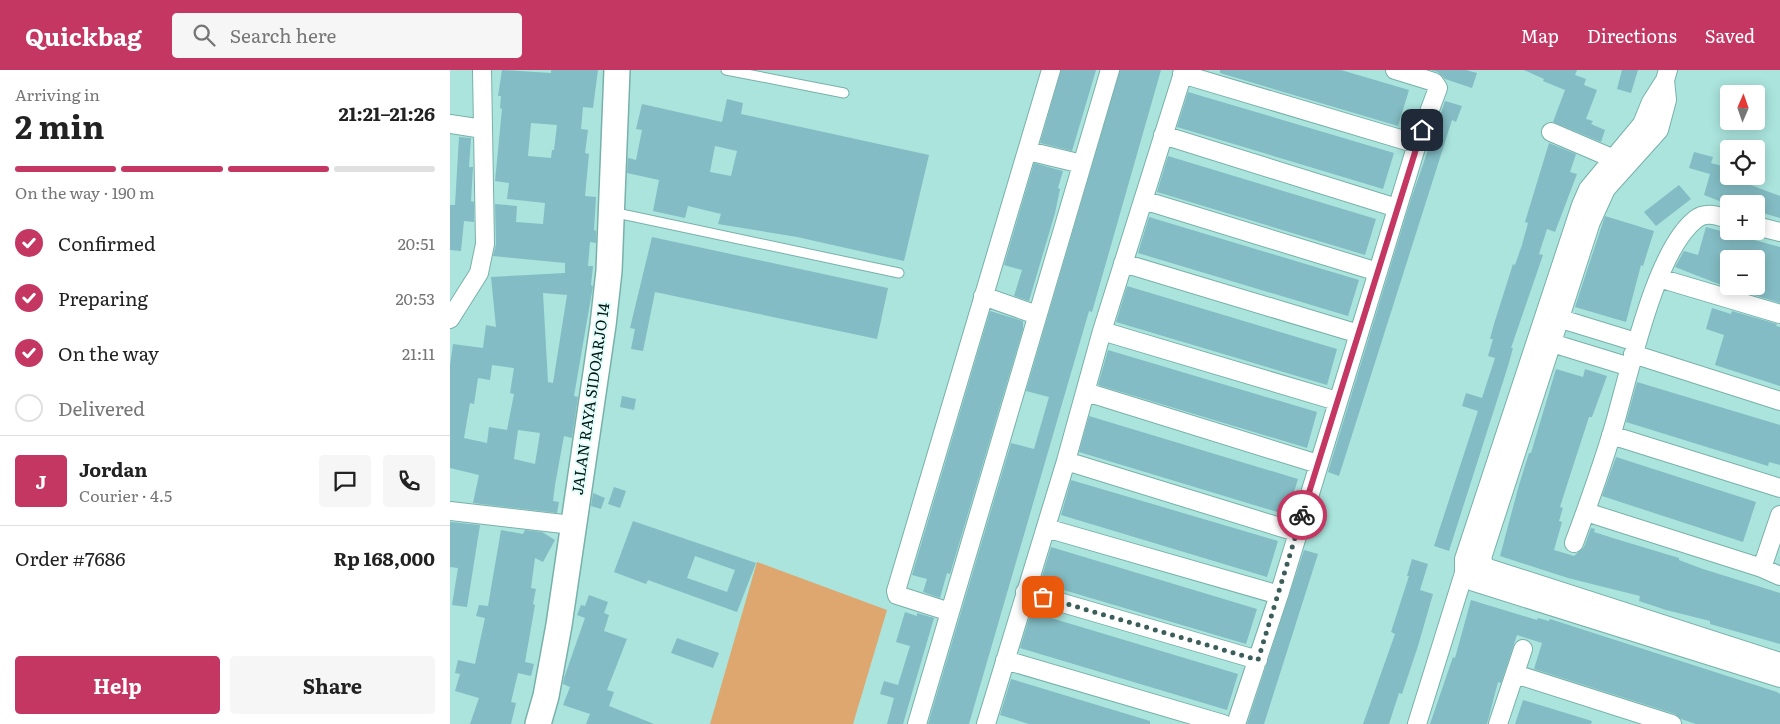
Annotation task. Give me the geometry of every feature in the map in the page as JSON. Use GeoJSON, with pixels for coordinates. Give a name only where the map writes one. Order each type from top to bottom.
{"type":"FeatureCollection","features":[{"type":"Feature","properties":{"kind":"main road","name":"JALAN RAYA SIDOARJO 14"},"geometry":{"type":"LineString","coordinates":[[538,724],[546,696],[559,625],[572,525],[603,325],[609,271],[612,212],[612,143],[617,70]]}},
{"type":"Feature","properties":{"kind":"street"},"geometry":{"type":"LineString","coordinates":[[450,319],[479,273],[485,244],[482,70]]}},
{"type":"Feature","properties":{"kind":"street"},"geometry":{"type":"LineString","coordinates":[[950,612],[897,596],[896,591],[1051,70]]}},
{"type":"Feature","properties":{"kind":"street"},"geometry":{"type":"LineString","coordinates":[[917,724],[1110,70]]}},
{"type":"Feature","properties":{"kind":"street"},"geometry":{"type":"LineString","coordinates":[[1236,724],[1279,595],[1296,532],[1417,144],[1438,88],[1437,84],[1395,70]]}},
{"type":"Feature","properties":{"kind":"street"},"geometry":{"type":"LineString","coordinates":[[986,724],[1066,462],[1102,331],[1183,72],[1417,144]]}},
{"type":"Feature","properties":{"kind":"street"},"geometry":{"type":"LineString","coordinates":[[1602,183],[1614,159],[1642,124],[1651,102],[1666,75]]}},
{"type":"Feature","properties":{"kind":"street"},"geometry":{"type":"LineString","coordinates":[[1417,724],[1464,573],[1464,559],[1552,316],[1581,205],[1660,130],[1667,100],[1666,75]]}},
{"type":"Feature","properties":{"kind":"street"},"geometry":{"type":"LineString","coordinates":[[450,124],[483,129]]}},
{"type":"Feature","properties":{"kind":"street"},"geometry":{"type":"LineString","coordinates":[[1551,132],[1614,159]]}},
{"type":"Feature","properties":{"kind":"street"},"geometry":{"type":"LineString","coordinates":[[1163,135],[1397,208]]}},
{"type":"Feature","properties":{"kind":"street"},"geometry":{"type":"LineString","coordinates":[[1028,151],[1082,164]]}},
{"type":"Feature","properties":{"kind":"street"},"geometry":{"type":"LineString","coordinates":[[1143,200],[1378,272]]}},
{"type":"Feature","properties":{"kind":"street"},"geometry":{"type":"LineString","coordinates":[[1574,544],[1611,435],[1633,355],[1674,244],[1696,219],[1703,215],[1720,217]]}},
{"type":"Feature","properties":{"kind":"street"},"geometry":{"type":"LineString","coordinates":[[1765,228],[1780,232]]}},
{"type":"Feature","properties":{"kind":"street"},"geometry":{"type":"LineString","coordinates":[[1123,263],[1359,334]]}},
{"type":"Feature","properties":{"kind":"street"},"geometry":{"type":"LineString","coordinates":[[1660,278],[1780,314]]}},
{"type":"Feature","properties":{"kind":"street"},"geometry":{"type":"LineString","coordinates":[[983,296],[1037,315]]}},
{"type":"Feature","properties":{"kind":"street"},"geometry":{"type":"LineString","coordinates":[[1552,316],[1633,355]]}},
{"type":"Feature","properties":{"kind":"street"},"geometry":{"type":"LineString","coordinates":[[1102,331],[1337,401]]}},
{"type":"Feature","properties":{"kind":"street"},"geometry":{"type":"LineString","coordinates":[[1544,340],[1633,355],[1780,401]]}},
{"type":"Feature","properties":{"kind":"street"},"geometry":{"type":"LineString","coordinates":[[1485,567],[1482,558],[1544,340]]}},
{"type":"Feature","properties":{"kind":"street"},"geometry":{"type":"LineString","coordinates":[[1086,392],[1318,464]]}},
{"type":"Feature","properties":{"kind":"street"},"geometry":{"type":"LineString","coordinates":[[1611,435],[1780,488]]}},
{"type":"Feature","properties":{"kind":"street"},"geometry":{"type":"LineString","coordinates":[[1066,462],[1296,532]]}},
{"type":"Feature","properties":{"kind":"street"},"geometry":{"type":"LineString","coordinates":[[450,511],[572,525]]}},
{"type":"Feature","properties":{"kind":"street"},"geometry":{"type":"LineString","coordinates":[[1586,512],[1762,568],[1780,576]]}},
{"type":"Feature","properties":{"kind":"street"},"geometry":{"type":"LineString","coordinates":[[1762,568],[1780,515]]}},
{"type":"Feature","properties":{"kind":"street"},"geometry":{"type":"LineString","coordinates":[[1046,528],[1279,595]]}},
{"type":"Feature","properties":{"kind":"street"},"geometry":{"type":"LineString","coordinates":[[1464,573],[1470,569],[1485,567],[1571,604],[1780,678]]}},
{"type":"Feature","properties":{"kind":"street"},"geometry":{"type":"LineString","coordinates":[[1464,573],[1474,582],[1571,604],[1780,662]]}},
{"type":"Feature","properties":{"kind":"street"},"geometry":{"type":"LineString","coordinates":[[1025,592],[1258,660]]}},
{"type":"Feature","properties":{"kind":"street"},"geometry":{"type":"LineString","coordinates":[[1498,724],[1523,649]]}},
{"type":"Feature","properties":{"kind":"street"},"geometry":{"type":"LineString","coordinates":[[1005,660],[1223,724]]}},
{"type":"Feature","properties":{"kind":"street"},"geometry":{"type":"LineString","coordinates":[[1515,674],[1672,724]]}},
{"type":"Feature","properties":{"kind":"lane"},"geometry":{"type":"LineString","coordinates":[[726,70],[844,93]]}},
{"type":"Feature","properties":{"kind":"lane"},"geometry":{"type":"LineString","coordinates":[[612,212],[899,273]]}},
{"type":"Feature","properties":{"kind":"shaded area"},"geometry":{"type":"Polygon","coordinates":[[[757,562],[887,610],[853,724],[710,724],[757,562]]]}},
{"type":"Feature","properties":{"kind":"building"},"geometry":{"type":"Polygon","coordinates":[[[502,70],[551,73],[551,70],[598,70],[593,108],[583,107],[581,129],[588,130],[585,153],[589,154],[585,196],[596,197],[594,230],[596,231],[596,243],[590,242],[588,266],[593,266],[591,285],[593,286],[574,396],[578,397],[572,438],[564,436],[555,485],[553,501],[559,502],[557,513],[473,503],[479,475],[450,468],[450,365],[453,344],[483,348],[486,325],[496,327],[491,277],[565,273],[565,263],[493,256],[496,244],[495,204],[517,206],[516,222],[543,224],[545,203],[507,199],[509,183],[495,181],[502,109],[500,108],[501,96],[498,96],[502,70]],[[531,123],[528,156],[551,158],[552,150],[554,150],[557,125],[531,123]],[[543,293],[548,382],[553,383],[567,295],[543,293]],[[492,365],[490,380],[478,378],[474,404],[470,403],[464,438],[487,443],[489,427],[507,430],[514,394],[510,393],[514,368],[492,365]],[[518,430],[514,459],[535,464],[540,433],[518,430]]]}},
{"type":"Feature","properties":{"kind":"building"},"geometry":{"type":"Polygon","coordinates":[[[1061,70],[1096,70],[1072,151],[1040,143],[1061,70]]]}},
{"type":"Feature","properties":{"kind":"building"},"geometry":{"type":"Polygon","coordinates":[[[1120,70],[1161,70],[1092,312],[1089,311],[969,724],[928,724],[1011,443],[1034,449],[1049,397],[1026,391],[1120,70]]]}},
{"type":"Feature","properties":{"kind":"building"},"geometry":{"type":"Polygon","coordinates":[[[1220,70],[1341,70],[1409,90],[1398,126],[1220,73],[1220,70]]]}},
{"type":"Feature","properties":{"kind":"building"},"geometry":{"type":"Polygon","coordinates":[[[1431,70],[1466,70],[1477,73],[1472,88],[1445,79],[1438,72],[1431,70]]]}},
{"type":"Feature","properties":{"kind":"building"},"geometry":{"type":"Polygon","coordinates":[[[1524,70],[1577,70],[1575,75],[1586,79],[1584,85],[1597,90],[1586,119],[1593,121],[1591,124],[1605,130],[1601,142],[1553,122],[1565,90],[1543,81],[1544,79],[1524,70]]]}},
{"type":"Feature","properties":{"kind":"building"},"geometry":{"type":"Polygon","coordinates":[[[1622,70],[1638,70],[1631,93],[1617,89],[1622,70]]]}},
{"type":"Feature","properties":{"kind":"building"},"geometry":{"type":"Polygon","coordinates":[[[1188,92],[1394,153],[1383,189],[1177,127],[1188,92]]]}},
{"type":"Feature","properties":{"kind":"building"},"geometry":{"type":"Polygon","coordinates":[[[727,99],[743,103],[741,114],[929,155],[904,261],[797,237],[718,224],[721,214],[688,206],[685,218],[653,211],[659,180],[627,173],[628,158],[636,160],[642,130],[636,129],[642,104],[722,122],[727,99]],[[715,146],[710,172],[731,176],[737,151],[715,146]]]}},
{"type":"Feature","properties":{"kind":"building"},"geometry":{"type":"Polygon","coordinates":[[[1445,101],[1462,106],[1456,122],[1452,120],[1339,476],[1328,472],[1411,199],[1445,101]]]}},
{"type":"Feature","properties":{"kind":"building"},"geometry":{"type":"Polygon","coordinates":[[[459,137],[471,138],[469,167],[473,167],[471,201],[474,202],[474,222],[464,221],[461,251],[450,250],[450,205],[455,205],[459,137]]]}},
{"type":"Feature","properties":{"kind":"building"},"geometry":{"type":"Polygon","coordinates":[[[1549,143],[1576,154],[1570,172],[1577,174],[1555,232],[1547,229],[1539,254],[1543,255],[1511,348],[1513,348],[1508,366],[1449,551],[1434,546],[1478,411],[1462,406],[1466,393],[1482,398],[1495,358],[1488,356],[1493,339],[1490,339],[1513,264],[1515,265],[1522,245],[1528,223],[1525,222],[1549,143]]]}},
{"type":"Feature","properties":{"kind":"building"},"geometry":{"type":"Polygon","coordinates":[[[1694,152],[1713,157],[1711,163],[1720,165],[1720,185],[1751,185],[1780,196],[1780,218],[1765,214],[1765,195],[1720,195],[1720,201],[1704,195],[1710,174],[1689,168],[1694,152]]]}},
{"type":"Feature","properties":{"kind":"building"},"geometry":{"type":"Polygon","coordinates":[[[1168,156],[1376,219],[1365,255],[1157,192],[1168,156]]]}},
{"type":"Feature","properties":{"kind":"building"},"geometry":{"type":"Polygon","coordinates":[[[1034,163],[1063,171],[1058,188],[1060,189],[1055,213],[1029,301],[1014,296],[1022,270],[1004,265],[1034,163]]]}},
{"type":"Feature","properties":{"kind":"building"},"geometry":{"type":"Polygon","coordinates":[[[1679,185],[1691,199],[1656,226],[1644,212],[1679,185]]]}},
{"type":"Feature","properties":{"kind":"building"},"geometry":{"type":"Polygon","coordinates":[[[1605,216],[1654,231],[1643,266],[1641,265],[1626,322],[1575,307],[1605,216]]]}},
{"type":"Feature","properties":{"kind":"building"},"geometry":{"type":"Polygon","coordinates":[[[1149,217],[1359,280],[1348,316],[1138,253],[1149,217]]]}},
{"type":"Feature","properties":{"kind":"building"},"geometry":{"type":"Polygon","coordinates":[[[1706,227],[1720,231],[1720,240],[1754,240],[1780,247],[1780,303],[1754,295],[1765,295],[1765,250],[1720,250],[1720,284],[1675,267],[1684,251],[1698,255],[1706,227]]]}},
{"type":"Feature","properties":{"kind":"building"},"geometry":{"type":"Polygon","coordinates":[[[652,237],[888,288],[877,339],[655,292],[643,351],[631,349],[635,329],[630,328],[652,237]]]}},
{"type":"Feature","properties":{"kind":"building"},"geometry":{"type":"Polygon","coordinates":[[[1127,286],[1337,349],[1327,385],[1116,322],[1127,286]]]}},
{"type":"Feature","properties":{"kind":"building"},"geometry":{"type":"Polygon","coordinates":[[[1712,308],[1731,314],[1732,311],[1777,324],[1776,326],[1780,327],[1780,386],[1715,365],[1724,335],[1706,329],[1712,308]]]}},
{"type":"Feature","properties":{"kind":"building"},"geometry":{"type":"Polygon","coordinates":[[[990,311],[1023,321],[1023,329],[950,574],[947,573],[940,598],[923,592],[927,579],[912,575],[990,311]]]}},
{"type":"Feature","properties":{"kind":"building"},"geometry":{"type":"Polygon","coordinates":[[[1108,350],[1317,412],[1307,448],[1098,385],[1108,350]]]}},
{"type":"Feature","properties":{"kind":"building"},"geometry":{"type":"Polygon","coordinates":[[[1556,369],[1583,377],[1585,369],[1607,376],[1592,417],[1589,417],[1560,507],[1563,508],[1559,521],[1562,522],[1554,550],[1574,556],[1584,547],[1591,528],[1595,529],[1594,532],[1679,558],[1679,560],[1703,569],[1780,593],[1780,644],[1710,624],[1710,621],[1639,601],[1640,596],[1568,578],[1500,556],[1519,485],[1529,453],[1531,453],[1556,369]]]}},
{"type":"Feature","properties":{"kind":"building"},"geometry":{"type":"Polygon","coordinates":[[[1637,382],[1780,425],[1780,465],[1769,462],[1768,466],[1626,422],[1637,382]]]}},
{"type":"Feature","properties":{"kind":"building"},"geometry":{"type":"Polygon","coordinates":[[[622,396],[636,399],[634,410],[620,407],[622,396]]]}},
{"type":"Feature","properties":{"kind":"building"},"geometry":{"type":"Polygon","coordinates":[[[1089,416],[1298,479],[1287,515],[1079,452],[1089,416]]]}},
{"type":"Feature","properties":{"kind":"building"},"geometry":{"type":"Polygon","coordinates":[[[1616,457],[1756,502],[1743,542],[1602,496],[1616,457]]]}},
{"type":"Feature","properties":{"kind":"building"},"geometry":{"type":"Polygon","coordinates":[[[1071,480],[1278,541],[1267,577],[1061,515],[1071,480]]]}},
{"type":"Feature","properties":{"kind":"building"},"geometry":{"type":"Polygon","coordinates":[[[614,487],[626,491],[620,508],[608,504],[614,487]]]}},
{"type":"Feature","properties":{"kind":"building"},"geometry":{"type":"Polygon","coordinates":[[[593,493],[605,498],[601,509],[591,506],[593,493]]]}},
{"type":"Feature","properties":{"kind":"building"},"geometry":{"type":"Polygon","coordinates":[[[633,521],[756,563],[737,612],[648,580],[646,584],[614,572],[633,521]],[[695,556],[687,578],[727,592],[735,570],[695,556]]]}},
{"type":"Feature","properties":{"kind":"building"},"geometry":{"type":"Polygon","coordinates":[[[450,522],[480,525],[467,607],[452,605],[458,568],[450,567],[450,522]]]}},
{"type":"Feature","properties":{"kind":"building"},"geometry":{"type":"Polygon","coordinates":[[[501,530],[523,534],[525,530],[542,532],[555,540],[543,562],[535,558],[531,588],[536,589],[533,604],[535,605],[525,662],[534,664],[531,676],[518,673],[511,702],[516,703],[511,724],[470,724],[479,698],[455,691],[460,674],[455,673],[458,660],[475,664],[485,618],[476,616],[479,605],[488,606],[501,530]]]}},
{"type":"Feature","properties":{"kind":"building"},"geometry":{"type":"Polygon","coordinates":[[[1051,547],[1257,609],[1246,644],[1040,583],[1051,547]]]}},
{"type":"Feature","properties":{"kind":"building"},"geometry":{"type":"Polygon","coordinates":[[[1304,550],[1318,554],[1264,724],[1247,724],[1304,550]]]}},
{"type":"Feature","properties":{"kind":"building"},"geometry":{"type":"Polygon","coordinates":[[[1412,559],[1428,564],[1420,590],[1433,594],[1418,646],[1402,694],[1399,693],[1389,724],[1363,724],[1395,634],[1391,632],[1409,576],[1407,576],[1412,559]]]}},
{"type":"Feature","properties":{"kind":"building"},"geometry":{"type":"Polygon","coordinates":[[[589,595],[608,602],[604,613],[609,615],[604,631],[627,639],[607,690],[614,692],[609,706],[654,724],[586,724],[590,714],[563,705],[570,687],[563,684],[564,678],[585,618],[577,615],[581,605],[585,606],[589,595]]]}},
{"type":"Feature","properties":{"kind":"building"},"geometry":{"type":"Polygon","coordinates":[[[1471,600],[1537,620],[1538,618],[1549,621],[1550,619],[1777,692],[1780,694],[1780,724],[1696,724],[1681,719],[1675,714],[1534,669],[1542,643],[1517,635],[1501,683],[1498,682],[1487,724],[1430,724],[1453,657],[1455,658],[1471,600]]]}},
{"type":"Feature","properties":{"kind":"building"},"geometry":{"type":"Polygon","coordinates":[[[905,612],[934,618],[903,724],[887,724],[894,698],[880,694],[884,681],[898,685],[910,646],[896,642],[905,612]]]}},
{"type":"Feature","properties":{"kind":"building"},"geometry":{"type":"Polygon","coordinates":[[[1031,612],[1238,674],[1227,710],[1020,648],[1031,612]]]}},
{"type":"Feature","properties":{"kind":"building"},"geometry":{"type":"Polygon","coordinates":[[[677,638],[719,653],[713,668],[671,653],[677,638]]]}},
{"type":"Feature","properties":{"kind":"building"},"geometry":{"type":"Polygon","coordinates":[[[1011,679],[1150,721],[1150,724],[1029,724],[1000,715],[1011,679]]]}},
{"type":"Feature","properties":{"kind":"building"},"geometry":{"type":"Polygon","coordinates":[[[1523,700],[1592,721],[1591,724],[1515,724],[1523,700]]]}},
{"type":"Feature","properties":{"kind":"way so far"},"geometry":{"type":"LineString","coordinates":[[1043,597],[1258,660],[1302,515]]}},
{"type":"Feature","properties":{"kind":"route"},"geometry":{"type":"LineString","coordinates":[[1302,515],[1422,130]]}}]}
